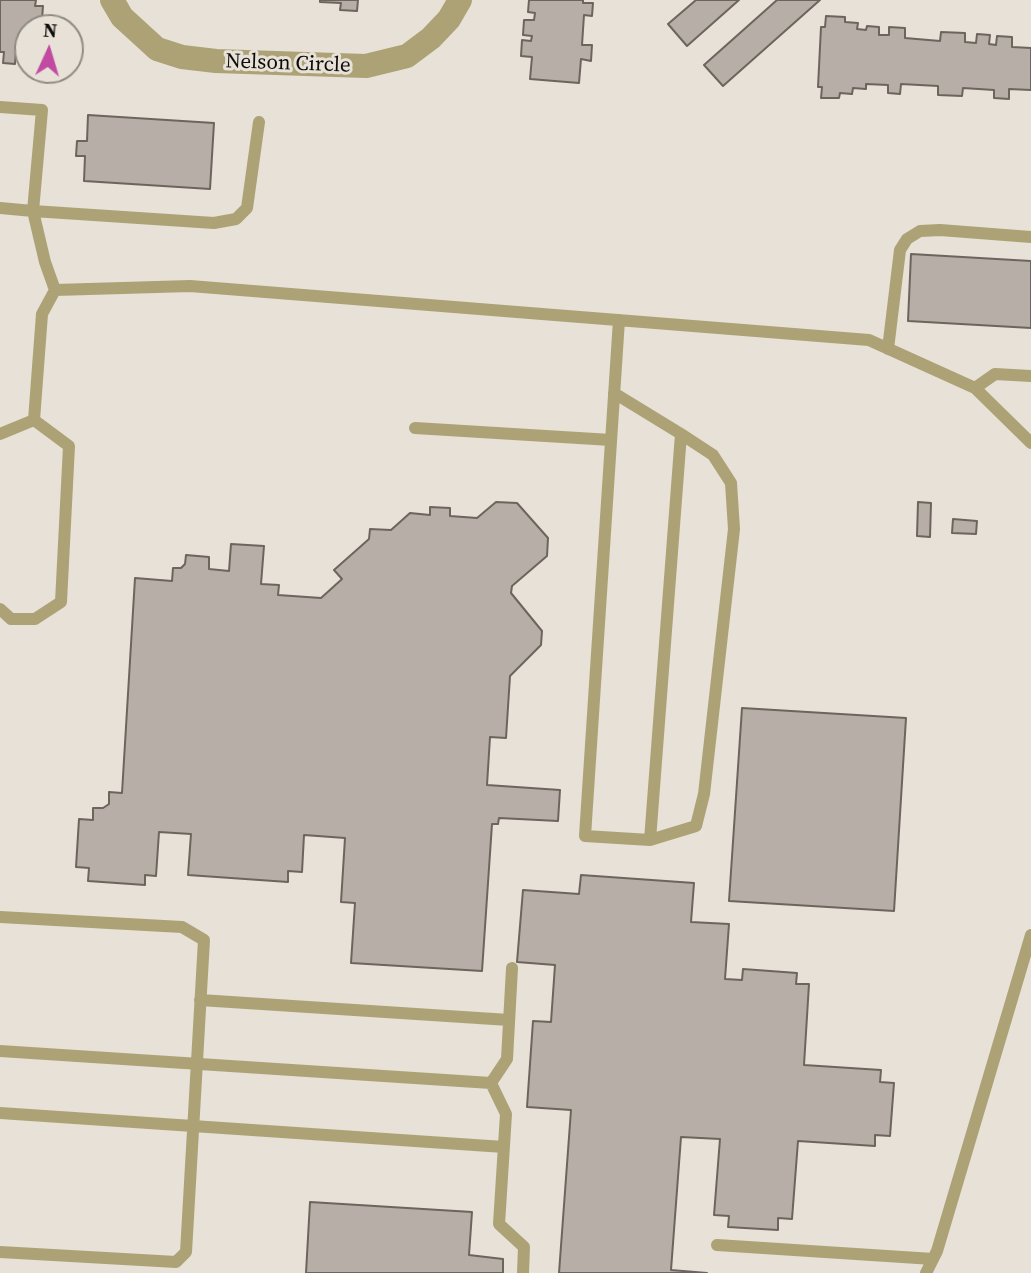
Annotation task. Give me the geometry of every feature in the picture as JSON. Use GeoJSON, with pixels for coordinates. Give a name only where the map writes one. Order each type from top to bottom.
{"type":"FeatureCollection","features":[{"type":"Feature","properties":{"kind":"street","name":"Nelson Circle"},"geometry":{"type":"LineString","coordinates":[[112,0],[122,17],[156,49],[182,57],[216,61],[366,66],[407,55],[431,38],[449,19],[460,0]]}},
{"type":"Feature","properties":{"kind":"lane"},"geometry":{"type":"LineString","coordinates":[[0,107],[42,110],[33,211],[45,262],[55,290],[42,314],[34,420]]}},
{"type":"Feature","properties":{"kind":"lane"},"geometry":{"type":"LineString","coordinates":[[0,208],[214,223],[236,219],[247,208],[260,122]]}},
{"type":"Feature","properties":{"kind":"lane"},"geometry":{"type":"LineString","coordinates":[[888,349],[900,250],[907,239],[920,231],[940,230],[1031,237]]}},
{"type":"Feature","properties":{"kind":"lane"},"geometry":{"type":"LineString","coordinates":[[55,290],[190,286],[869,340],[975,388],[1031,443]]}},
{"type":"Feature","properties":{"kind":"lane"},"geometry":{"type":"LineString","coordinates":[[614,393],[713,455],[731,483],[734,529],[705,794],[696,826],[650,840],[585,835],[614,393],[619,320]]}},
{"type":"Feature","properties":{"kind":"lane"},"geometry":{"type":"LineString","coordinates":[[975,388],[995,374],[1031,376]]}},
{"type":"Feature","properties":{"kind":"lane"},"geometry":{"type":"LineString","coordinates":[[0,434],[34,420]]}},
{"type":"Feature","properties":{"kind":"lane"},"geometry":{"type":"LineString","coordinates":[[0,609],[11,619],[35,620],[61,602],[69,446],[34,420]]}},
{"type":"Feature","properties":{"kind":"lane"},"geometry":{"type":"LineString","coordinates":[[415,428],[611,440]]}},
{"type":"Feature","properties":{"kind":"lane"},"geometry":{"type":"LineString","coordinates":[[650,840],[681,433]]}},
{"type":"Feature","properties":{"kind":"lane"},"geometry":{"type":"LineString","coordinates":[[0,917],[182,927],[204,940],[186,1252],[176,1262],[0,1252]]}},
{"type":"Feature","properties":{"kind":"lane"},"geometry":{"type":"LineString","coordinates":[[926,1273],[937,1251],[1031,935]]}},
{"type":"Feature","properties":{"kind":"lane"},"geometry":{"type":"LineString","coordinates":[[491,1083],[507,1059],[512,968]]}},
{"type":"Feature","properties":{"kind":"lane"},"geometry":{"type":"LineString","coordinates":[[200,1000],[509,1020]]}},
{"type":"Feature","properties":{"kind":"lane"},"geometry":{"type":"LineString","coordinates":[[0,1051],[491,1083]]}},
{"type":"Feature","properties":{"kind":"lane"},"geometry":{"type":"LineString","coordinates":[[491,1083],[506,1114],[499,1224],[524,1247],[523,1273]]}},
{"type":"Feature","properties":{"kind":"lane"},"geometry":{"type":"LineString","coordinates":[[0,1113],[504,1147]]}},
{"type":"Feature","properties":{"kind":"lane"},"geometry":{"type":"LineString","coordinates":[[717,1245],[933,1259]]}},
{"type":"Feature","properties":{"kind":"building"},"geometry":{"type":"Polygon","coordinates":[[[0,0],[36,0],[35,6],[43,6],[42,14],[14,14],[14,64],[3,63],[4,52],[0,52],[0,0]]]}},
{"type":"Feature","properties":{"kind":"building"},"geometry":{"type":"Polygon","coordinates":[[[320,0],[358,0],[357,11],[340,10],[341,3],[320,0]]]}},
{"type":"Feature","properties":{"kind":"building"},"geometry":{"type":"Polygon","coordinates":[[[529,0],[583,0],[583,3],[593,3],[592,16],[584,15],[582,45],[592,45],[591,61],[581,59],[579,83],[530,79],[532,57],[521,56],[522,40],[531,41],[532,36],[523,35],[524,20],[534,20],[535,13],[528,12],[529,0]]]}},
{"type":"Feature","properties":{"kind":"building"},"geometry":{"type":"Polygon","coordinates":[[[696,0],[739,0],[687,46],[668,24],[696,0]]]}},
{"type":"Feature","properties":{"kind":"building"},"geometry":{"type":"Polygon","coordinates":[[[777,0],[820,0],[723,86],[704,65],[777,0]]]}},
{"type":"Feature","properties":{"kind":"building"},"geometry":{"type":"Polygon","coordinates":[[[826,16],[845,17],[845,22],[858,23],[857,29],[879,27],[879,35],[889,35],[889,27],[905,28],[905,38],[940,41],[941,32],[965,33],[965,42],[976,43],[977,34],[990,35],[989,44],[996,45],[997,36],[1012,37],[1012,47],[1031,48],[1031,90],[1009,89],[1009,99],[994,98],[994,90],[963,88],[962,96],[938,95],[938,86],[901,84],[900,94],[888,93],[888,85],[866,84],[866,89],[853,88],[852,94],[840,93],[839,98],[821,98],[822,87],[818,87],[821,27],[825,27],[826,16]]]}},
{"type":"Feature","properties":{"kind":"building"},"geometry":{"type":"Polygon","coordinates":[[[88,115],[214,123],[210,189],[84,181],[85,156],[76,156],[77,141],[87,141],[88,115]]]}},
{"type":"Feature","properties":{"kind":"building"},"geometry":{"type":"Polygon","coordinates":[[[911,254],[1031,261],[1031,328],[908,321],[911,254]]]}},
{"type":"Feature","properties":{"kind":"building"},"geometry":{"type":"Polygon","coordinates":[[[496,502],[517,503],[548,538],[547,556],[512,586],[511,593],[542,631],[541,645],[510,676],[506,738],[490,737],[487,785],[560,790],[558,821],[499,818],[498,824],[492,824],[482,971],[351,963],[355,903],[341,902],[345,838],[304,835],[302,872],[288,871],[288,882],[188,875],[191,834],[159,832],[156,876],[145,875],[145,885],[88,881],[89,868],[76,867],[79,819],[93,820],[93,808],[103,808],[109,804],[109,792],[122,793],[135,578],[172,581],[173,568],[181,568],[185,564],[186,555],[209,557],[209,569],[229,571],[231,544],[264,546],[261,584],[279,585],[278,595],[321,598],[342,579],[334,570],[369,539],[370,529],[391,530],[410,513],[430,515],[430,507],[450,508],[450,516],[477,518],[496,502]]]}},
{"type":"Feature","properties":{"kind":"building"},"geometry":{"type":"Polygon","coordinates":[[[918,502],[931,503],[930,537],[917,536],[918,502]]]}},
{"type":"Feature","properties":{"kind":"building"},"geometry":{"type":"Polygon","coordinates":[[[953,519],[977,521],[976,534],[952,533],[953,519]]]}},
{"type":"Feature","properties":{"kind":"building"},"geometry":{"type":"Polygon","coordinates":[[[742,708],[906,718],[894,911],[729,901],[742,708]]]}},
{"type":"Feature","properties":{"kind":"building"},"geometry":{"type":"Polygon","coordinates":[[[581,875],[694,883],[691,922],[729,924],[725,979],[742,980],[743,969],[797,973],[796,984],[809,984],[804,1065],[881,1070],[880,1082],[894,1083],[890,1136],[875,1135],[875,1146],[798,1141],[792,1219],[778,1218],[778,1230],[728,1227],[729,1216],[714,1215],[720,1139],[681,1137],[671,1270],[707,1273],[559,1273],[571,1110],[527,1107],[533,1021],[551,1022],[555,965],[517,962],[523,890],[579,894],[581,875]]]}},
{"type":"Feature","properties":{"kind":"building"},"geometry":{"type":"Polygon","coordinates":[[[310,1202],[472,1212],[469,1255],[503,1259],[503,1273],[306,1273],[310,1202]]]}}]}
